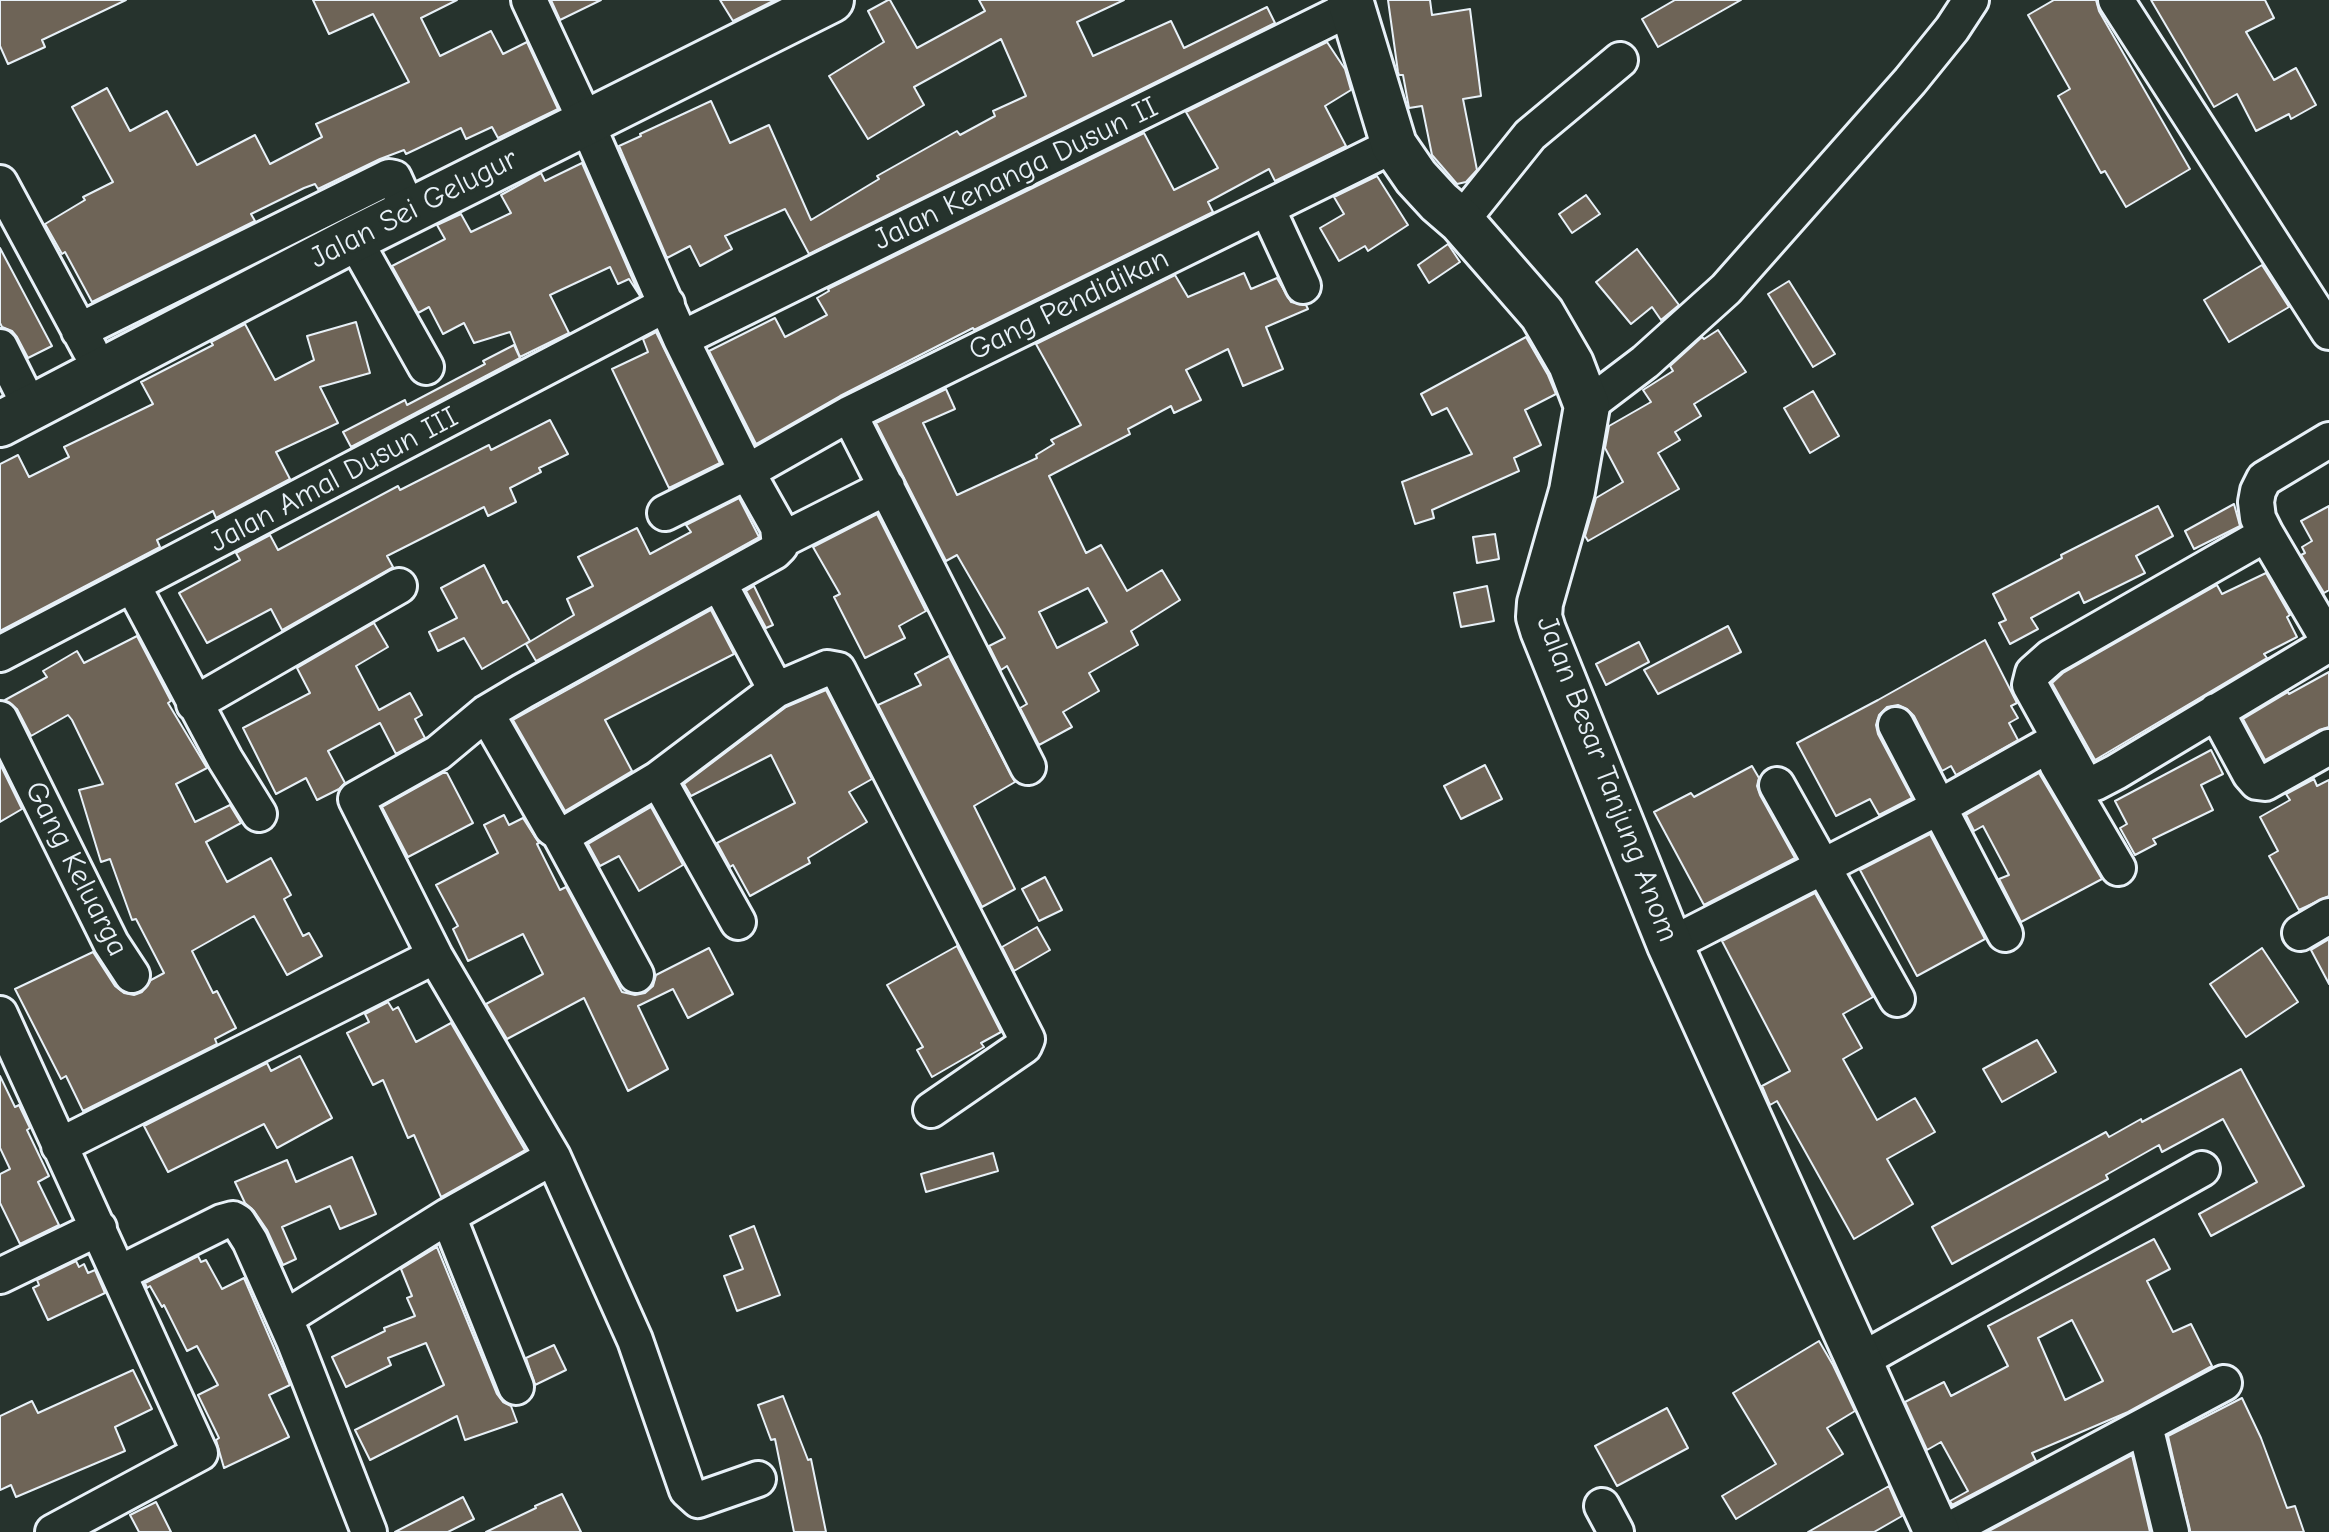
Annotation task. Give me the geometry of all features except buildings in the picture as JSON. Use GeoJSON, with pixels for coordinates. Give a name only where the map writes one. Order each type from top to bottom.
{"type":"FeatureCollection","features":[{"type":"Feature","properties":{"kind":"main road","name":"Jalan Sei Gelugur"},"geometry":{"type":"LineString","coordinates":[[15,415],[409,211],[831,0]]}},
{"type":"Feature","properties":{"kind":"main road"},"geometry":{"type":"LineString","coordinates":[[1350,4],[1394,145],[1416,177],[1461,221],[1542,314],[1571,364],[1587,406]]}},
{"type":"Feature","properties":{"kind":"main road","name":"Jalan Besar Tanjung Anom"},"geometry":{"type":"LineString","coordinates":[[1587,406],[1572,491],[1543,589],[1539,617],[1667,937],[1937,1532]]}},
{"type":"Feature","properties":{"kind":"street"},"geometry":{"type":"LineString","coordinates":[[529,0],[681,339],[778,527],[780,546],[486,713],[438,753],[356,799],[435,956],[553,1157],[635,1340],[687,1490],[698,1500],[758,1479]]}},
{"type":"Feature","properties":{"kind":"street"},"geometry":{"type":"LineString","coordinates":[[1587,406],[1645,362],[1726,289],[1910,81],[1971,0]]}},
{"type":"Feature","properties":{"kind":"street"},"geometry":{"type":"LineString","coordinates":[[2116,0],[2329,332]]}},
{"type":"Feature","properties":{"kind":"street","name":"Jalan Kenanga Dusun II"},"geometry":{"type":"LineString","coordinates":[[681,339],[1350,4]]}},
{"type":"Feature","properties":{"kind":"street"},"geometry":{"type":"LineString","coordinates":[[1461,221],[1530,135],[1620,60]]}},
{"type":"Feature","properties":{"kind":"street","name":"Gang Pendidikan"},"geometry":{"type":"LineString","coordinates":[[665,513],[747,472],[849,414],[1394,145]]}},
{"type":"Feature","properties":{"kind":"street"},"geometry":{"type":"LineString","coordinates":[[79,331],[389,177],[394,178],[409,211]]}},
{"type":"Feature","properties":{"kind":"street"},"geometry":{"type":"LineString","coordinates":[[0,183],[101,372]]}},
{"type":"Feature","properties":{"kind":"street"},"geometry":{"type":"LineString","coordinates":[[1267,208],[1303,286]]}},
{"type":"Feature","properties":{"kind":"street"},"geometry":{"type":"LineString","coordinates":[[354,239],[426,367]]}},
{"type":"Feature","properties":{"kind":"street","name":"Jalan Amal Dusun III"},"geometry":{"type":"LineString","coordinates":[[0,654],[667,304]]}},
{"type":"Feature","properties":{"kind":"street"},"geometry":{"type":"LineString","coordinates":[[0,347],[15,415]]}},
{"type":"Feature","properties":{"kind":"street"},"geometry":{"type":"LineString","coordinates":[[849,414],[1028,767]]}},
{"type":"Feature","properties":{"kind":"street"},"geometry":{"type":"LineString","coordinates":[[2266,534],[2051,657],[2033,673],[2030,685],[2082,779],[2095,783],[2329,642],[2266,534],[2258,518],[2256,502],[2264,479],[2329,440]]}},
{"type":"Feature","properties":{"kind":"street"},"geometry":{"type":"LineString","coordinates":[[780,541],[887,487]]}},
{"type":"Feature","properties":{"kind":"street"},"geometry":{"type":"LineString","coordinates":[[719,583],[776,690]]}},
{"type":"Feature","properties":{"kind":"street"},"geometry":{"type":"LineString","coordinates":[[133,586],[194,704],[259,814]]}},
{"type":"Feature","properties":{"kind":"street"},"geometry":{"type":"LineString","coordinates":[[194,704],[399,586]]}},
{"type":"Feature","properties":{"kind":"street"},"geometry":{"type":"LineString","coordinates":[[559,833],[569,832],[658,779],[776,690],[827,668],[838,670],[1027,1039],[1024,1046],[931,1110]]}},
{"type":"Feature","properties":{"kind":"street"},"geometry":{"type":"LineString","coordinates":[[2015,691],[2118,868]]}},
{"type":"Feature","properties":{"kind":"street"},"geometry":{"type":"LineString","coordinates":[[2216,711],[2257,782],[2265,783],[2329,747]]}},
{"type":"Feature","properties":{"kind":"street"},"geometry":{"type":"LineString","coordinates":[[486,713],[552,828],[559,833],[636,975]]}},
{"type":"Feature","properties":{"kind":"street","name":"Gang Keluarga"},"geometry":{"type":"LineString","coordinates":[[0,719],[111,943],[132,975]]}},
{"type":"Feature","properties":{"kind":"street"},"geometry":{"type":"LineString","coordinates":[[1896,725],[2005,934]]}},
{"type":"Feature","properties":{"kind":"street"},"geometry":{"type":"LineString","coordinates":[[1667,937],[1819,860],[2042,738]]}},
{"type":"Feature","properties":{"kind":"street"},"geometry":{"type":"LineString","coordinates":[[658,779],[738,922]]}},
{"type":"Feature","properties":{"kind":"street"},"geometry":{"type":"LineString","coordinates":[[1777,785],[1897,999]]}},
{"type":"Feature","properties":{"kind":"street"},"geometry":{"type":"LineString","coordinates":[[2300,933],[2329,916]]}},
{"type":"Feature","properties":{"kind":"street"},"geometry":{"type":"LineString","coordinates":[[59,1146],[435,956]]}},
{"type":"Feature","properties":{"kind":"street"},"geometry":{"type":"LineString","coordinates":[[0,1014],[200,1453],[53,1532]]}},
{"type":"Feature","properties":{"kind":"street"},"geometry":{"type":"LineString","coordinates":[[285,1318],[448,1216],[553,1157]]}},
{"type":"Feature","properties":{"kind":"street"},"geometry":{"type":"LineString","coordinates":[[1858,1362],[2202,1169]]}},
{"type":"Feature","properties":{"kind":"street"},"geometry":{"type":"LineString","coordinates":[[448,1216],[516,1387]]}},
{"type":"Feature","properties":{"kind":"street"},"geometry":{"type":"LineString","coordinates":[[120,1273],[222,1222],[233,1219],[243,1228],[285,1318],[369,1532]]}},
{"type":"Feature","properties":{"kind":"street"},"geometry":{"type":"LineString","coordinates":[[0,1276],[99,1228]]}},
{"type":"Feature","properties":{"kind":"street"},"geometry":{"type":"LineString","coordinates":[[1945,1532],[2224,1383]]}},
{"type":"Feature","properties":{"kind":"street"},"geometry":{"type":"LineString","coordinates":[[2145,1426],[2171,1532]]}}]}
